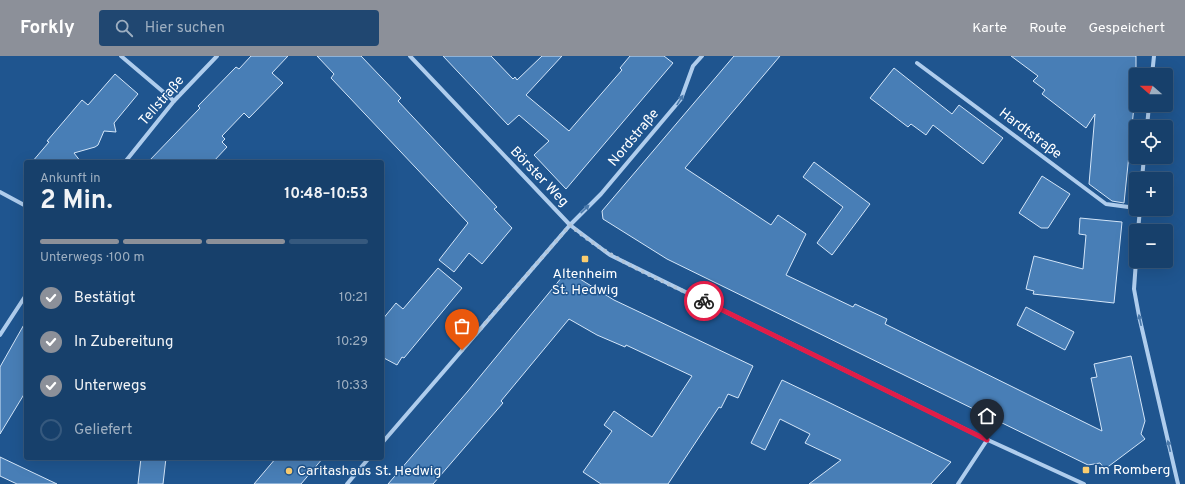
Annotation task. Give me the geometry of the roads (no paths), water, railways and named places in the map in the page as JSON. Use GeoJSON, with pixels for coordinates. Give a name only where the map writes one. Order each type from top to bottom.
{"type":"FeatureCollection","features":[{"type":"Feature","properties":{"kind":"street"},"geometry":{"type":"LineString","coordinates":[[121,56],[174,101]]}},
{"type":"Feature","properties":{"kind":"street","name":"Tellstraße"},"geometry":{"type":"LineString","coordinates":[[127,160],[174,101],[218,56]]}},
{"type":"Feature","properties":{"kind":"street","name":"Börster Weg"},"geometry":{"type":"LineString","coordinates":[[410,56],[570,225],[583,237],[610,255],[987,440],[1084,484]]}},
{"type":"Feature","properties":{"kind":"street","name":"Nordstraße"},"geometry":{"type":"LineString","coordinates":[[384,440],[570,225],[601,194],[681,99],[693,66],[702,56]]}},
{"type":"Feature","properties":{"kind":"street"},"geometry":{"type":"LineString","coordinates":[[1153,68],[1154,56]]}},
{"type":"Feature","properties":{"kind":"street","name":"Hardtstraße"},"geometry":{"type":"LineString","coordinates":[[917,63],[1106,204],[1129,207]]}},
{"type":"Feature","properties":{"kind":"street"},"geometry":{"type":"LineString","coordinates":[[0,192],[24,205]]}},
{"type":"Feature","properties":{"kind":"street"},"geometry":{"type":"LineString","coordinates":[[1136,268],[1134,289],[1138,316],[1178,484]]}},
{"type":"Feature","properties":{"kind":"street"},"geometry":{"type":"LineString","coordinates":[[0,335],[24,299]]}},
{"type":"Feature","properties":{"kind":"street"},"geometry":{"type":"LineString","coordinates":[[958,484],[987,440]]}},
{"type":"Feature","properties":{"kind":"street"},"geometry":{"type":"LineString","coordinates":[[347,484],[367,460]]}},
{"type":"Feature","properties":{"kind":"place","name":"Altenheim St. Hedwig"},"geometry":{"type":"Point","coordinates":[585,259]}},
{"type":"Feature","properties":{"kind":"place","name":"Im Romberg"},"geometry":{"type":"Point","coordinates":[1086,470]}},
{"type":"Feature","properties":{"kind":"place","name":"Caritashaus St. Hedwig"},"geometry":{"type":"Point","coordinates":[289,471]}}]}
